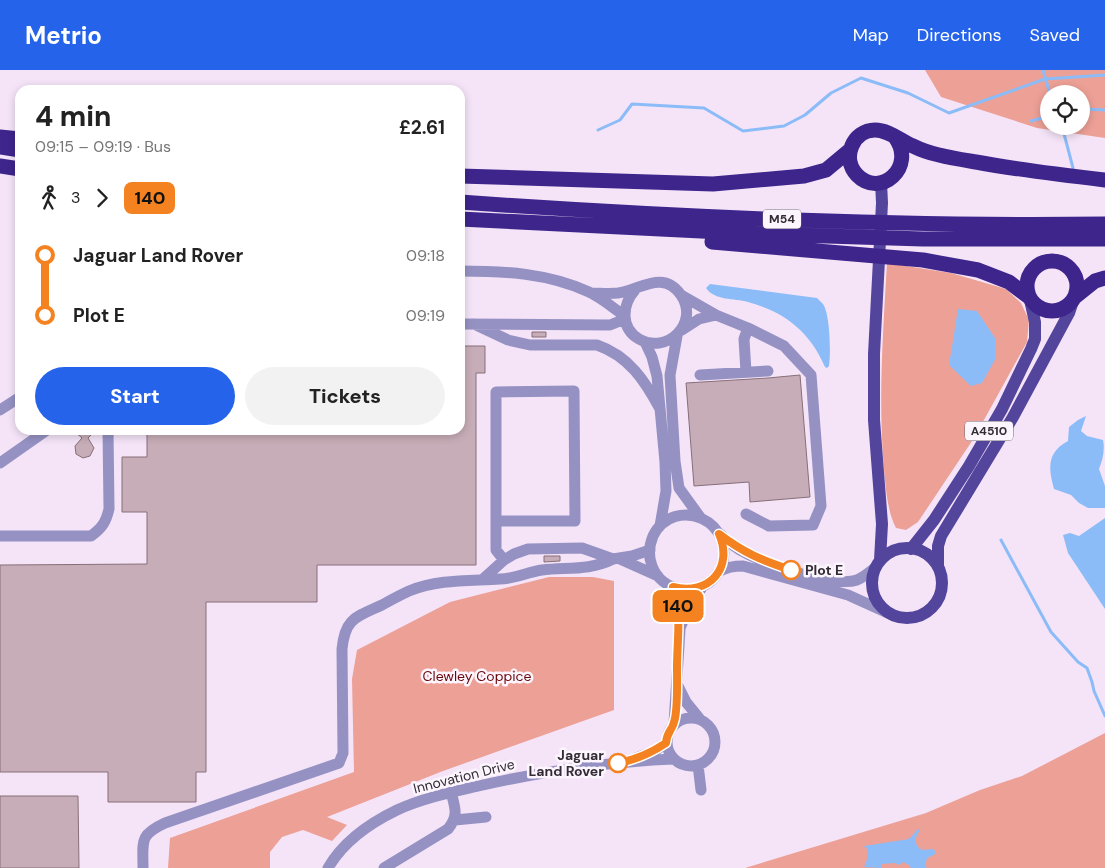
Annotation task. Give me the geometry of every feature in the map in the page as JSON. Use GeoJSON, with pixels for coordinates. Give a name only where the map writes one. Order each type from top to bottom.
{"type":"FeatureCollection","features":[{"type":"Feature","properties":{"kind":"highway"},"geometry":{"type":"LineString","coordinates":[[881,130],[888,132],[900,144],[903,160],[896,174],[889,179],[873,183],[864,180],[852,168],[850,150],[853,143],[865,132],[881,130]]}},
{"type":"Feature","properties":{"kind":"highway"},"geometry":{"type":"LineString","coordinates":[[0,137],[15,138]]}},
{"type":"Feature","properties":{"kind":"highway"},"geometry":{"type":"LineString","coordinates":[[895,138],[916,148],[940,155],[1001,166],[1105,180]]}},
{"type":"Feature","properties":{"kind":"highway"},"geometry":{"type":"LineString","coordinates":[[0,147],[15,149]]}},
{"type":"Feature","properties":{"kind":"highway"},"geometry":{"type":"LineString","coordinates":[[465,176],[713,184],[804,176],[826,170],[850,150]]}},
{"type":"Feature","properties":{"kind":"highway"},"geometry":{"type":"LineString","coordinates":[[0,166],[15,168]]}},
{"type":"Feature","properties":{"kind":"highway","name":"M54"},"geometry":{"type":"LineString","coordinates":[[465,202],[609,213],[765,219],[918,223],[1105,224]]}},
{"type":"Feature","properties":{"kind":"highway","name":"M54"},"geometry":{"type":"LineString","coordinates":[[465,219],[610,228],[922,239],[1105,239]]}},
{"type":"Feature","properties":{"kind":"highway"},"geometry":{"type":"LineString","coordinates":[[610,228],[700,241],[922,260],[978,270],[1009,282],[1030,298]]}},
{"type":"Feature","properties":{"kind":"highway","name":"A4510"},"geometry":{"type":"LineString","coordinates":[[1074,299],[1077,284],[1072,272],[1062,263],[1049,261],[1037,266],[1028,277],[1027,284],[1030,298],[1036,306],[1051,312],[1067,307],[1095,281],[1105,278]]}},
{"type":"Feature","properties":{"kind":"main road"},"geometry":{"type":"LineString","coordinates":[[881,182],[882,203],[874,354],[874,420],[882,524],[878,564],[873,574],[872,586],[875,597],[890,614]]}},
{"type":"Feature","properties":{"kind":"main road","name":"A4510"},"geometry":{"type":"LineString","coordinates":[[878,564],[891,552],[908,548],[934,520],[969,466],[1002,409],[1032,349],[1035,339],[1035,322],[1030,298]]}},
{"type":"Feature","properties":{"kind":"main road","name":"A4510"},"geometry":{"type":"LineString","coordinates":[[890,614],[900,618],[911,618],[930,610],[937,602],[941,592],[942,581],[938,567],[938,546],[941,536],[1013,417],[1069,313],[1074,299]]}},
{"type":"Feature","properties":{"kind":"main road"},"geometry":{"type":"LineString","coordinates":[[882,524],[891,539],[908,548],[924,553],[938,567]]}},
{"type":"Feature","properties":{"kind":"street"},"geometry":{"type":"LineString","coordinates":[[465,271],[497,271],[537,275],[591,293],[625,318]]}},
{"type":"Feature","properties":{"kind":"street"},"geometry":{"type":"LineString","coordinates":[[591,293],[617,293],[635,290],[650,282],[659,282],[675,289],[681,295],[716,316],[748,328],[784,346],[811,374],[821,506],[813,525],[769,526],[746,514]]}},
{"type":"Feature","properties":{"kind":"street"},"geometry":{"type":"LineString","coordinates":[[635,290],[626,302],[625,318],[632,333],[645,342],[662,344],[699,319],[716,316]]}},
{"type":"Feature","properties":{"kind":"street"},"geometry":{"type":"LineString","coordinates":[[681,295],[687,312],[686,321],[679,333],[670,375],[678,488],[700,517],[707,521],[719,534],[740,550],[769,563],[842,582],[856,580],[878,564]]}},
{"type":"Feature","properties":{"kind":"street"},"geometry":{"type":"LineString","coordinates":[[465,324],[610,325],[625,318]]}},
{"type":"Feature","properties":{"kind":"street"},"geometry":{"type":"LineString","coordinates":[[474,324],[508,340],[530,345],[597,345],[605,348],[620,358],[645,382],[660,409]]}},
{"type":"Feature","properties":{"kind":"street"},"geometry":{"type":"LineString","coordinates":[[746,372],[744,339],[748,328]]}},
{"type":"Feature","properties":{"kind":"street"},"geometry":{"type":"LineString","coordinates":[[645,342],[652,357],[657,376],[666,491],[660,526],[651,541],[650,550],[653,568],[665,583],[673,587],[683,590],[703,586],[713,580],[720,571],[724,552],[719,534]]}},
{"type":"Feature","properties":{"kind":"street"},"geometry":{"type":"LineString","coordinates":[[700,375],[768,371]]}},
{"type":"Feature","properties":{"kind":"street"},"geometry":{"type":"LineString","coordinates":[[496,521],[575,520],[574,391],[496,392],[496,521],[496,550],[504,560]]}},
{"type":"Feature","properties":{"kind":"street"},"geometry":{"type":"LineString","coordinates":[[0,410],[15,400]]}},
{"type":"Feature","properties":{"kind":"street"},"geometry":{"type":"LineString","coordinates":[[0,463],[40,435]]}},
{"type":"Feature","properties":{"kind":"street"},"geometry":{"type":"LineString","coordinates":[[0,536],[91,536],[101,529],[106,522],[109,509],[108,435]]}},
{"type":"Feature","properties":{"kind":"street"},"geometry":{"type":"LineString","coordinates":[[660,526],[674,517],[700,517]]}},
{"type":"Feature","properties":{"kind":"street"},"geometry":{"type":"LineString","coordinates":[[483,579],[504,560],[514,554],[528,549],[559,548],[582,548],[658,576]]}},
{"type":"Feature","properties":{"kind":"street"},"geometry":{"type":"LineString","coordinates":[[143,868],[145,837],[150,830],[339,762],[343,753],[343,635],[350,622],[359,616],[410,590],[435,584],[483,579],[502,580],[541,570],[600,566],[616,559],[650,550]]}},
{"type":"Feature","properties":{"kind":"street"},"geometry":{"type":"LineString","coordinates":[[720,571],[735,566],[743,566],[848,596],[890,614]]}},
{"type":"Feature","properties":{"kind":"street"},"geometry":{"type":"LineString","coordinates":[[680,630],[691,603],[703,586]]}},
{"type":"Feature","properties":{"kind":"street"},"geometry":{"type":"LineString","coordinates":[[673,587],[678,602],[680,630],[674,723],[667,736],[666,743],[673,759],[680,764],[698,765],[710,756],[715,742],[711,728],[698,718],[686,702],[677,684]]}},
{"type":"Feature","properties":{"kind":"street"},"geometry":{"type":"LineString","coordinates":[[674,723],[686,718],[698,718]]}},
{"type":"Feature","properties":{"kind":"street","name":"Innovation Drive"},"geometry":{"type":"LineString","coordinates":[[630,761],[656,750],[666,743]]}},
{"type":"Feature","properties":{"kind":"street","name":"Innovation Drive"},"geometry":{"type":"LineString","coordinates":[[328,868],[348,843],[378,820],[398,810],[451,792],[522,777],[630,761],[673,759]]}},
{"type":"Feature","properties":{"kind":"street"},"geometry":{"type":"LineString","coordinates":[[698,765],[701,790]]}},
{"type":"Feature","properties":{"kind":"street"},"geometry":{"type":"LineString","coordinates":[[384,868],[448,828],[454,820],[456,812],[451,792]]}},
{"type":"Feature","properties":{"kind":"street"},"geometry":{"type":"LineString","coordinates":[[454,820],[486,817]]}},
{"type":"Feature","properties":{"kind":"green space"},"geometry":{"type":"Polygon","coordinates":[[[925,70],[1105,70],[1105,138],[1085,135],[1090,135],[1090,85],[1040,85],[1040,128],[941,97],[925,70]]]}},
{"type":"Feature","properties":{"kind":"green space"},"geometry":{"type":"Polygon","coordinates":[[[887,263],[951,273],[1006,289],[1021,303],[1029,320],[1027,342],[974,438],[918,522],[906,530],[896,528],[887,500],[882,443],[881,392],[887,263]]]}},
{"type":"Feature","properties":{"kind":"green space","name":"Clewley Coppice"},"geometry":{"type":"Polygon","coordinates":[[[549,577],[593,577],[614,581],[614,710],[443,771],[327,817],[347,825],[332,841],[303,830],[282,837],[270,852],[270,868],[168,868],[170,838],[354,772],[352,679],[357,650],[450,602],[549,577]]]}},
{"type":"Feature","properties":{"kind":"green space"},"geometry":{"type":"Polygon","coordinates":[[[1105,733],[1105,868],[745,868],[926,813],[980,790],[1022,776],[1105,733]]]}},
{"type":"Feature","properties":{"kind":"water"},"geometry":{"type":"Polygon","coordinates":[[[710,284],[817,298],[823,304],[829,325],[829,366],[825,367],[812,343],[795,325],[785,318],[761,306],[714,295],[706,288],[710,284]]]}},
{"type":"Feature","properties":{"kind":"water"},"geometry":{"type":"Polygon","coordinates":[[[958,309],[977,311],[995,338],[996,358],[982,383],[971,386],[949,365],[958,309]]]}},
{"type":"Feature","properties":{"kind":"water"},"geometry":{"type":"Polygon","coordinates":[[[1086,416],[1081,431],[1087,436],[1103,440],[1102,462],[1099,469],[1105,486],[1105,508],[1088,508],[1071,495],[1054,489],[1052,481],[1050,467],[1053,455],[1061,445],[1068,441],[1069,427],[1086,416]]]}},
{"type":"Feature","properties":{"kind":"water"},"geometry":{"type":"Polygon","coordinates":[[[1105,518],[1105,609],[1068,553],[1063,535],[1070,533],[1079,536],[1105,518]]]}},
{"type":"Feature","properties":{"kind":"water"},"geometry":{"type":"Polygon","coordinates":[[[918,829],[920,830],[915,839],[917,846],[922,850],[933,849],[936,852],[927,858],[925,866],[927,868],[911,868],[902,862],[900,865],[894,863],[882,864],[881,868],[864,867],[868,857],[867,849],[864,846],[909,839],[918,829]]]}},
{"type":"Feature","properties":{"kind":"building"},"geometry":{"type":"Polygon","coordinates":[[[532,332],[546,332],[546,337],[532,337],[532,332]]]}},
{"type":"Feature","properties":{"kind":"building"},"geometry":{"type":"Polygon","coordinates":[[[465,346],[485,346],[485,373],[476,373],[476,565],[317,565],[317,602],[206,602],[206,772],[196,772],[196,802],[108,802],[108,772],[0,772],[0,565],[147,564],[147,512],[122,512],[122,457],[147,457],[147,435],[465,435],[465,346]]]}},
{"type":"Feature","properties":{"kind":"building"},"geometry":{"type":"Polygon","coordinates":[[[800,375],[810,497],[750,502],[749,482],[694,486],[686,383],[800,375]]]}},
{"type":"Feature","properties":{"kind":"building"},"geometry":{"type":"Polygon","coordinates":[[[79,435],[91,435],[88,438],[94,448],[90,456],[83,458],[76,454],[75,446],[82,438],[79,435]]]}},
{"type":"Feature","properties":{"kind":"building"},"geometry":{"type":"Polygon","coordinates":[[[544,556],[560,556],[560,561],[544,562],[544,556]]]}},
{"type":"Feature","properties":{"kind":"building"},"geometry":{"type":"Polygon","coordinates":[[[0,796],[78,796],[79,868],[0,868],[0,796]]]}},
{"type":"Feature","properties":{"kind":"waterway"},"geometry":{"type":"LineString","coordinates":[[1043,70],[1047,85]]}},
{"type":"Feature","properties":{"kind":"waterway"},"geometry":{"type":"LineString","coordinates":[[598,130],[620,120],[632,104],[704,108],[743,131],[784,126],[805,115],[831,93],[861,78],[908,93],[949,113],[1045,79],[1105,75]]}},
{"type":"Feature","properties":{"kind":"waterway"},"geometry":{"type":"LineString","coordinates":[[1090,109],[1105,110]]}},
{"type":"Feature","properties":{"kind":"waterway"},"geometry":{"type":"LineString","coordinates":[[1031,121],[1040,118]]}},
{"type":"Feature","properties":{"kind":"waterway"},"geometry":{"type":"LineString","coordinates":[[1064,135],[1073,168]]}},
{"type":"Feature","properties":{"kind":"waterway"},"geometry":{"type":"LineString","coordinates":[[1001,540],[1051,632],[1078,662],[1087,668],[1094,691],[1105,716]]}},
{"type":"Feature","properties":{"kind":"bus line","name":"140"},"geometry":{"type":"LineString","coordinates":[[618,763],[630,761],[656,750],[666,743],[667,736],[674,723],[680,630],[678,602],[673,587],[683,590],[694,589],[713,580],[720,571],[723,562],[723,543],[719,534],[740,550],[769,563],[791,570]]}},
{"type":"Feature","properties":{"kind":"place","name":"Plot E"},"geometry":{"type":"Point","coordinates":[791,570]}},
{"type":"Feature","properties":{"kind":"place","name":"Jaguar Land Rover"},"geometry":{"type":"Point","coordinates":[618,763]}}]}
